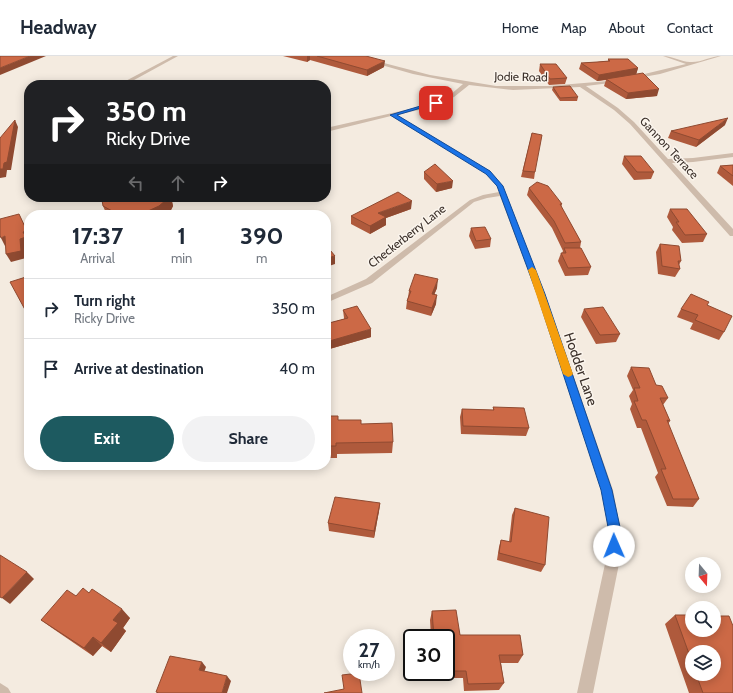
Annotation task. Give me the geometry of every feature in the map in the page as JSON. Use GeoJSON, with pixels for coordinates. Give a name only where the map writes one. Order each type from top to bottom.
{"type":"FeatureCollection","features":[{"type":"Feature","properties":{"kind":"street"},"geometry":{"type":"LineString","coordinates":[[130,80],[176,56]]}},
{"type":"Feature","properties":{"kind":"street","name":"Jodie Road"},"geometry":{"type":"LineString","coordinates":[[352,56],[467,84],[527,88],[581,85],[625,80],[658,73],[719,56]]}},
{"type":"Feature","properties":{"kind":"street"},"geometry":{"type":"LineString","coordinates":[[665,56],[691,64]]}},
{"type":"Feature","properties":{"kind":"street"},"geometry":{"type":"LineString","coordinates":[[331,129],[426,107],[458,92],[467,84]]}},
{"type":"Feature","properties":{"kind":"street","name":"Gannon Terrace"},"geometry":{"type":"LineString","coordinates":[[581,85],[624,116],[733,234]]}},
{"type":"Feature","properties":{"kind":"street","name":"Hodder Lane"},"geometry":{"type":"LineString","coordinates":[[393,115],[488,172],[496,181],[503,193],[541,294],[607,490],[612,509],[614,527],[612,564],[586,693]]}},
{"type":"Feature","properties":{"kind":"street"},"geometry":{"type":"LineString","coordinates":[[667,161],[733,156]]}},
{"type":"Feature","properties":{"kind":"street","name":"Checkerberry Lane"},"geometry":{"type":"LineString","coordinates":[[331,298],[369,281],[472,201],[485,196],[503,193]]}},
{"type":"Feature","properties":{"kind":"building"},"geometry":{"type":"Polygon","coordinates":[[[0,56],[30,56],[0,68],[0,56]]]}},
{"type":"Feature","properties":{"kind":"building"},"geometry":{"type":"Polygon","coordinates":[[[317,56],[366,56],[385,61],[367,70],[317,56]]]}},
{"type":"Feature","properties":{"kind":"building"},"geometry":{"type":"Polygon","coordinates":[[[608,59],[628,59],[638,68],[599,75],[581,63],[610,61],[608,59]]]}},
{"type":"Feature","properties":{"kind":"building"},"geometry":{"type":"Polygon","coordinates":[[[540,64],[556,64],[567,78],[550,79],[540,64]]]}},
{"type":"Feature","properties":{"kind":"building"},"geometry":{"type":"Polygon","coordinates":[[[643,73],[659,89],[628,93],[606,79],[643,73]]]}},
{"type":"Feature","properties":{"kind":"building"},"geometry":{"type":"Polygon","coordinates":[[[570,86],[578,97],[560,98],[553,87],[570,86]]]}},
{"type":"Feature","properties":{"kind":"building"},"geometry":{"type":"Polygon","coordinates":[[[728,118],[699,140],[671,131],[728,118]]]}},
{"type":"Feature","properties":{"kind":"building"},"geometry":{"type":"Polygon","coordinates":[[[15,120],[7,162],[4,163],[3,169],[0,169],[0,138],[15,120]]]}},
{"type":"Feature","properties":{"kind":"building"},"geometry":{"type":"Polygon","coordinates":[[[532,133],[542,135],[535,172],[523,171],[532,133]]]}},
{"type":"Feature","properties":{"kind":"building"},"geometry":{"type":"Polygon","coordinates":[[[624,156],[641,156],[654,172],[637,172],[624,156]]]}},
{"type":"Feature","properties":{"kind":"building"},"geometry":{"type":"Polygon","coordinates":[[[435,164],[453,181],[437,184],[424,172],[435,164]]]}},
{"type":"Feature","properties":{"kind":"building"},"geometry":{"type":"Polygon","coordinates":[[[733,165],[733,176],[720,166],[733,165]]]}},
{"type":"Feature","properties":{"kind":"building"},"geometry":{"type":"Polygon","coordinates":[[[537,182],[548,186],[562,204],[560,204],[581,242],[565,243],[554,221],[529,188],[537,182]]]}},
{"type":"Feature","properties":{"kind":"building"},"geometry":{"type":"Polygon","coordinates":[[[398,192],[412,201],[378,213],[386,217],[370,226],[351,216],[398,192]]]}},
{"type":"Feature","properties":{"kind":"building"},"geometry":{"type":"Polygon","coordinates":[[[102,202],[164,202],[150,210],[110,210],[103,206],[102,202]]]}},
{"type":"Feature","properties":{"kind":"building"},"geometry":{"type":"Polygon","coordinates":[[[670,209],[687,209],[707,234],[685,235],[676,222],[679,222],[670,209]]]}},
{"type":"Feature","properties":{"kind":"building"},"geometry":{"type":"Polygon","coordinates":[[[19,214],[24,225],[24,238],[20,239],[21,251],[6,254],[5,236],[1,238],[0,235],[0,219],[19,214]]]}},
{"type":"Feature","properties":{"kind":"building"},"geometry":{"type":"Polygon","coordinates":[[[485,227],[491,239],[476,241],[471,228],[485,227]]]}},
{"type":"Feature","properties":{"kind":"building"},"geometry":{"type":"Polygon","coordinates":[[[660,244],[679,246],[681,261],[678,261],[680,269],[662,266],[660,244]]]}},
{"type":"Feature","properties":{"kind":"building"},"geometry":{"type":"Polygon","coordinates":[[[564,248],[581,248],[591,267],[568,268],[561,253],[566,253],[564,248]]]}},
{"type":"Feature","properties":{"kind":"building"},"geometry":{"type":"Polygon","coordinates":[[[331,251],[335,256],[331,257],[331,251]]]}},
{"type":"Feature","properties":{"kind":"building"},"geometry":{"type":"Polygon","coordinates":[[[415,274],[438,279],[432,294],[437,295],[432,308],[407,301],[415,274]]]}},
{"type":"Feature","properties":{"kind":"building"},"geometry":{"type":"Polygon","coordinates":[[[24,278],[24,308],[10,282],[24,278]]]}},
{"type":"Feature","properties":{"kind":"building"},"geometry":{"type":"Polygon","coordinates":[[[691,294],[709,302],[707,305],[732,316],[724,332],[695,320],[698,315],[681,309],[691,294]]]}},
{"type":"Feature","properties":{"kind":"building"},"geometry":{"type":"Polygon","coordinates":[[[357,306],[371,329],[331,341],[331,322],[348,318],[343,310],[357,306]]]}},
{"type":"Feature","properties":{"kind":"building"},"geometry":{"type":"Polygon","coordinates":[[[603,307],[620,334],[600,335],[584,309],[603,307]]]}},
{"type":"Feature","properties":{"kind":"building"},"geometry":{"type":"Polygon","coordinates":[[[631,367],[649,368],[656,385],[662,386],[668,398],[660,398],[670,421],[667,420],[699,499],[673,499],[661,469],[666,469],[646,420],[642,420],[634,401],[638,401],[634,388],[640,388],[631,367]]]}},
{"type":"Feature","properties":{"kind":"building"},"geometry":{"type":"Polygon","coordinates":[[[493,407],[524,408],[529,428],[463,426],[462,409],[494,410],[493,407]]]}},
{"type":"Feature","properties":{"kind":"building"},"geometry":{"type":"Polygon","coordinates":[[[331,416],[338,416],[338,420],[361,420],[361,424],[392,423],[393,442],[336,443],[336,446],[331,446],[331,416]]]}},
{"type":"Feature","properties":{"kind":"building"},"geometry":{"type":"Polygon","coordinates":[[[335,497],[380,503],[374,531],[328,523],[335,497]]]}},
{"type":"Feature","properties":{"kind":"building"},"geometry":{"type":"Polygon","coordinates":[[[515,508],[549,517],[545,565],[499,553],[501,540],[511,542],[515,508]]]}},
{"type":"Feature","properties":{"kind":"building"},"geometry":{"type":"Polygon","coordinates":[[[0,555],[27,572],[2,598],[0,597],[0,555]]]}},
{"type":"Feature","properties":{"kind":"building"},"geometry":{"type":"Polygon","coordinates":[[[83,588],[89,593],[92,589],[122,609],[113,620],[118,623],[101,643],[93,637],[84,648],[41,620],[67,590],[76,596],[83,588]]]}},
{"type":"Feature","properties":{"kind":"building"},"geometry":{"type":"Polygon","coordinates":[[[456,610],[460,635],[520,635],[523,655],[499,655],[504,683],[468,684],[466,671],[455,671],[455,629],[433,629],[432,611],[456,610]]]}},
{"type":"Feature","properties":{"kind":"building"},"geometry":{"type":"Polygon","coordinates":[[[675,615],[685,615],[685,637],[721,637],[721,616],[729,616],[733,626],[733,693],[703,693],[699,681],[721,681],[721,645],[686,645],[675,615]]]}},
{"type":"Feature","properties":{"kind":"building"},"geometry":{"type":"Polygon","coordinates":[[[170,656],[202,662],[199,670],[227,676],[222,693],[156,692],[170,656]]]}},
{"type":"Feature","properties":{"kind":"building"},"geometry":{"type":"Polygon","coordinates":[[[342,675],[343,681],[360,681],[362,693],[324,693],[344,689],[342,675]]]}},
{"type":"Feature","properties":{"kind":"slow traffic"},"geometry":{"type":"LineString","coordinates":[[532,270],[568,374]]}},
{"type":"Feature","properties":{"kind":"route"},"geometry":{"type":"LineString","coordinates":[[436,103],[393,115],[488,172],[500,186],[541,294],[607,490],[612,509],[614,546]]}}]}
